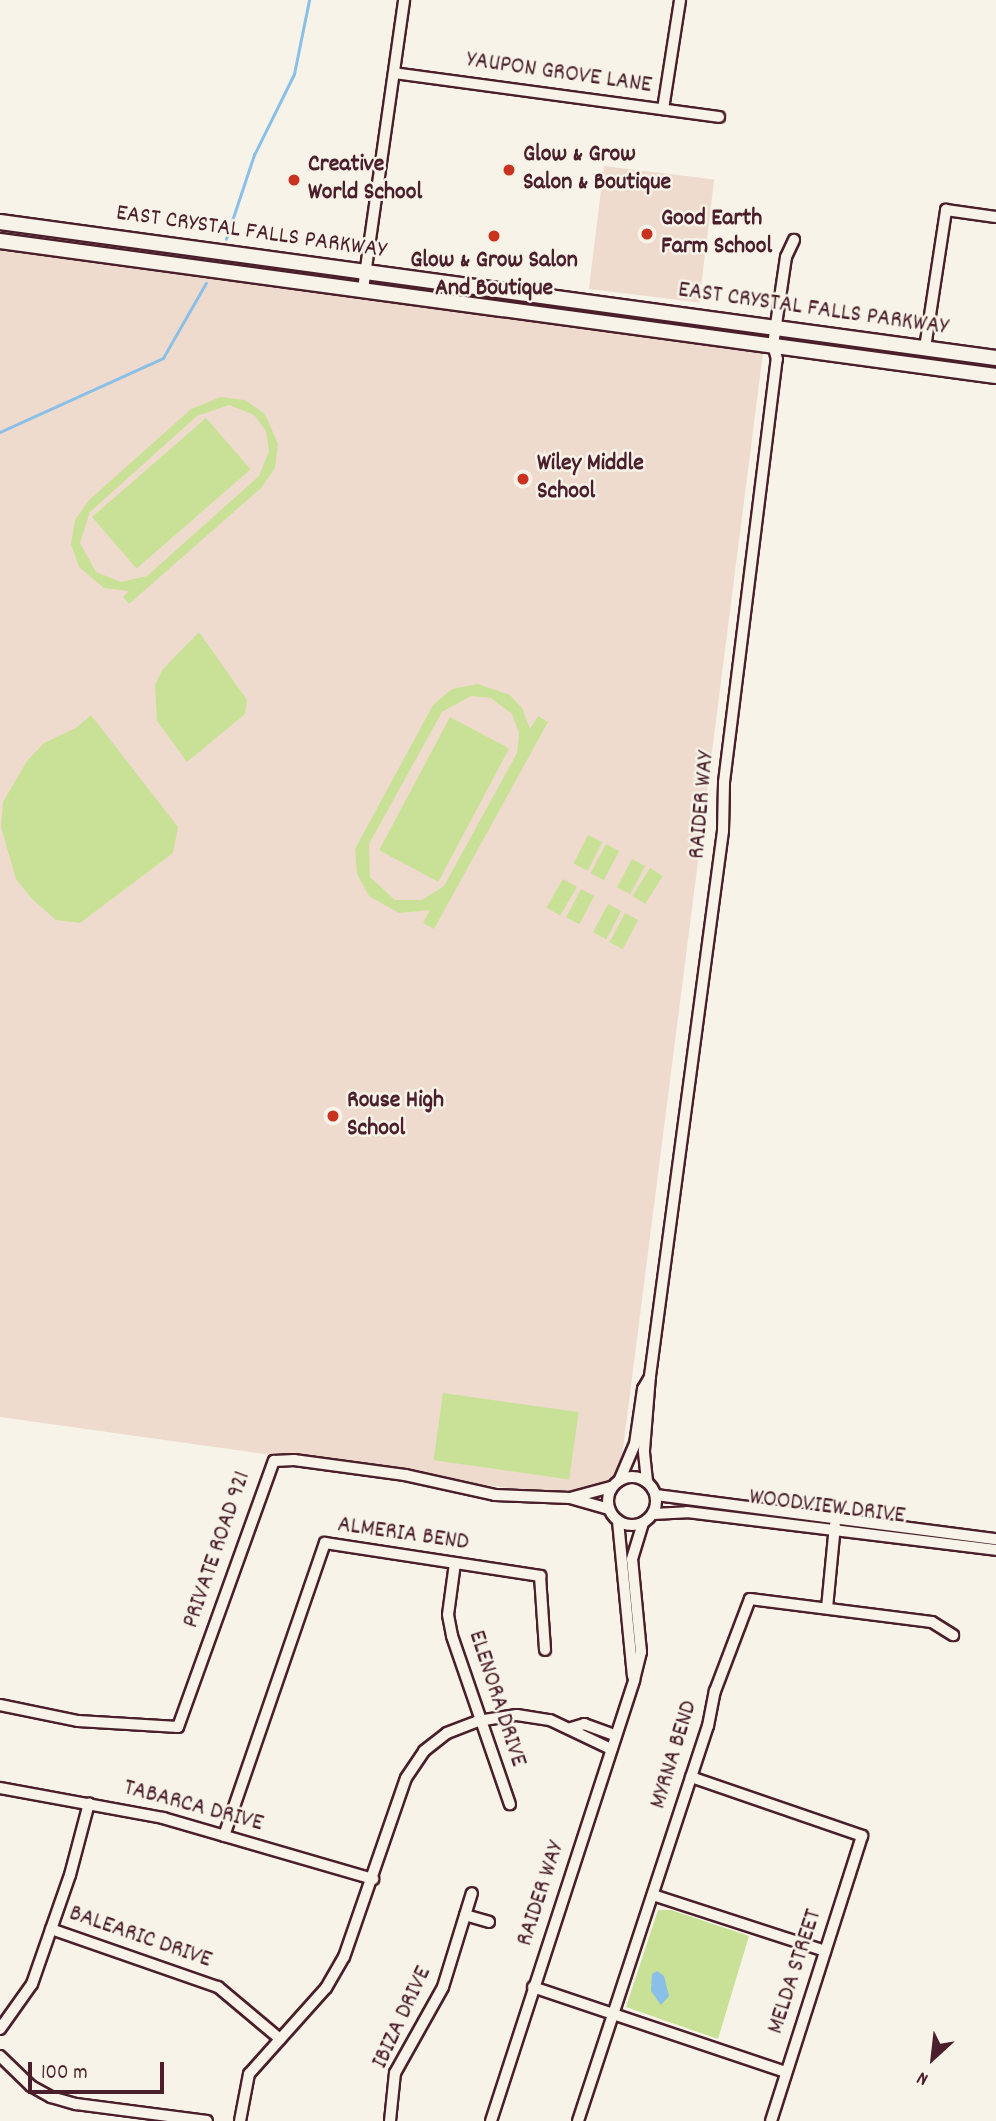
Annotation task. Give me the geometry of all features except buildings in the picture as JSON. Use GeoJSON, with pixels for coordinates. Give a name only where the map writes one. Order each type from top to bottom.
{"type":"FeatureCollection","features":[{"type":"Feature","properties":{"kind":"main road","name":"EAST CRYSTAL FALLS PARKWAY"},"geometry":{"type":"LineString","coordinates":[[0,222],[996,358]]}},
{"type":"Feature","properties":{"kind":"main road","name":"EAST CRYSTAL FALLS PARKWAY"},"geometry":{"type":"LineString","coordinates":[[0,241],[996,376]]}},
{"type":"Feature","properties":{"kind":"main road"},"geometry":{"type":"LineString","coordinates":[[157,243],[159,262]]}},
{"type":"Feature","properties":{"kind":"main road"},"geometry":{"type":"LineString","coordinates":[[564,316],[566,298]]}},
{"type":"Feature","properties":{"kind":"main road"},"geometry":{"type":"LineString","coordinates":[[922,365],[925,348]]}},
{"type":"Feature","properties":{"kind":"street"},"geometry":{"type":"LineString","coordinates":[[363,289],[404,0]]}},
{"type":"Feature","properties":{"kind":"street"},"geometry":{"type":"LineString","coordinates":[[663,109],[680,0]]}},
{"type":"Feature","properties":{"kind":"street","name":"YAUPON GROVE LANE"},"geometry":{"type":"LineString","coordinates":[[394,73],[719,117]]}},
{"type":"Feature","properties":{"kind":"street"},"geometry":{"type":"LineString","coordinates":[[925,348],[946,210],[996,217]]}},
{"type":"Feature","properties":{"kind":"street","name":"RAIDER WAY"},"geometry":{"type":"LineString","coordinates":[[647,1481],[644,1450],[650,1376],[723,831],[724,782],[777,359],[773,345],[786,257],[794,240]]}},
{"type":"Feature","properties":{"kind":"street","name":"RAIDER WAY"},"geometry":{"type":"LineString","coordinates":[[620,1479],[635,1444],[643,1389],[650,1376]]}},
{"type":"Feature","properties":{"kind":"street","name":"PRIVATE ROAD 921"},"geometry":{"type":"LineString","coordinates":[[0,1705],[78,1721],[178,1727],[274,1461],[294,1460],[405,1475],[495,1495],[570,1499],[609,1508]]}},
{"type":"Feature","properties":{"kind":"street"},"geometry":{"type":"LineString","coordinates":[[633,1476],[647,1481],[656,1495],[653,1514],[643,1523],[618,1521],[609,1508],[611,1487],[620,1479],[633,1476]]}},
{"type":"Feature","properties":{"kind":"street","name":"PRIVATE ROAD 921"},"geometry":{"type":"LineString","coordinates":[[570,1499],[611,1487]]}},
{"type":"Feature","properties":{"kind":"street","name":"WOODVIEW DRIVE"},"geometry":{"type":"LineString","coordinates":[[656,1495],[996,1539]]}},
{"type":"Feature","properties":{"kind":"street","name":"WOODVIEW DRIVE"},"geometry":{"type":"LineString","coordinates":[[653,1514],[687,1512],[996,1550]]}},
{"type":"Feature","properties":{"kind":"street"},"geometry":{"type":"LineString","coordinates":[[827,1608],[836,1518]]}},
{"type":"Feature","properties":{"kind":"street","name":"RAIDER WAY"},"geometry":{"type":"LineString","coordinates":[[618,1521],[634,1680]]}},
{"type":"Feature","properties":{"kind":"street","name":"RAIDER WAY"},"geometry":{"type":"LineString","coordinates":[[491,2121],[634,1680],[641,1652],[632,1559],[643,1523]]}},
{"type":"Feature","properties":{"kind":"street","name":"ALMERIA BEND"},"geometry":{"type":"LineString","coordinates":[[224,1836],[325,1543],[540,1576],[545,1650]]}},
{"type":"Feature","properties":{"kind":"street","name":"ELENORA DRIVE"},"geometry":{"type":"LineString","coordinates":[[455,1563],[448,1615],[478,1721],[510,1804]]}},
{"type":"Feature","properties":{"kind":"street","name":"MYRNA BEND"},"geometry":{"type":"LineString","coordinates":[[578,2121],[611,2013],[691,1777],[715,1691],[750,1599],[932,1622],[953,1635]]}},
{"type":"Feature","properties":{"kind":"street"},"geometry":{"type":"LineString","coordinates":[[240,2121],[250,2074],[326,1987],[344,1957],[373,1879],[405,1778],[424,1751],[447,1733],[478,1721],[517,1715],[571,1728],[584,1724],[615,1735]]}},
{"type":"Feature","properties":{"kind":"street"},"geometry":{"type":"LineString","coordinates":[[571,1728],[579,1737],[611,1749]]}},
{"type":"Feature","properties":{"kind":"street","name":"MELDA STREET"},"geometry":{"type":"LineString","coordinates":[[691,1777],[862,1836],[771,2121]]}},
{"type":"Feature","properties":{"kind":"street","name":"TABARCA DRIVE"},"geometry":{"type":"LineString","coordinates":[[0,1788],[89,1802],[224,1836],[373,1879]]}},
{"type":"Feature","properties":{"kind":"street"},"geometry":{"type":"LineString","coordinates":[[0,2029],[32,1984],[89,1802]]}},
{"type":"Feature","properties":{"kind":"street","name":"IBIZA DRIVE"},"geometry":{"type":"LineString","coordinates":[[390,2121],[395,2073],[443,1987],[472,1893]]}},
{"type":"Feature","properties":{"kind":"street"},"geometry":{"type":"LineString","coordinates":[[653,1895],[825,1951]]}},
{"type":"Feature","properties":{"kind":"street"},"geometry":{"type":"LineString","coordinates":[[465,1915],[489,1922]]}},
{"type":"Feature","properties":{"kind":"street","name":"BALEARIC DRIVE"},"geometry":{"type":"LineString","coordinates":[[51,1929],[218,1987],[280,2039]]}},
{"type":"Feature","properties":{"kind":"street"},"geometry":{"type":"LineString","coordinates":[[533,1987],[786,2072]]}},
{"type":"Feature","properties":{"kind":"street"},"geometry":{"type":"LineString","coordinates":[[0,2056],[31,2086],[51,2097],[76,2104],[206,2121]]}},
{"type":"Feature","properties":{"kind":"shaded area","name":"Good Earth Farm School"},"geometry":{"type":"Polygon","coordinates":[[[604,166],[714,180],[699,303],[589,289],[604,166]]]}},
{"type":"Feature","properties":{"kind":"shaded area","name":"Rouse High School"},"geometry":{"type":"Polygon","coordinates":[[[0,251],[764,345],[616,1503],[0,1417],[0,251]]]}},
{"type":"Feature","properties":{"kind":"green space"},"geometry":{"type":"Polygon","coordinates":[[[221,397],[245,400],[265,414],[278,444],[275,468],[261,488],[129,604],[123,597],[129,591],[104,588],[79,567],[71,544],[75,520],[89,500],[191,409],[221,397]],[[229,405],[197,416],[90,512],[80,543],[96,572],[121,582],[147,576],[259,476],[269,451],[266,431],[254,415],[229,405]]]}},
{"type":"Feature","properties":{"kind":"green space"},"geometry":{"type":"Polygon","coordinates":[[[206,418],[251,469],[137,568],[92,517],[206,418]]]}},
{"type":"Feature","properties":{"kind":"green space"},"geometry":{"type":"Polygon","coordinates":[[[199,632],[247,700],[245,714],[187,762],[157,721],[155,685],[163,669],[199,632]]]}},
{"type":"Feature","properties":{"kind":"green space"},"geometry":{"type":"Polygon","coordinates":[[[478,684],[510,695],[522,708],[530,729],[538,716],[548,722],[434,929],[423,923],[430,910],[399,913],[369,896],[357,874],[355,849],[433,705],[452,689],[478,684]],[[471,696],[442,712],[369,844],[370,877],[395,900],[422,900],[444,886],[517,753],[519,733],[512,714],[491,698],[471,696]]]}},
{"type":"Feature","properties":{"kind":"green space"},"geometry":{"type":"Polygon","coordinates":[[[91,715],[178,827],[173,853],[80,923],[56,920],[31,898],[16,879],[1,827],[3,802],[27,761],[44,743],[76,728],[91,715]]]}},
{"type":"Feature","properties":{"kind":"green space"},"geometry":{"type":"Polygon","coordinates":[[[450,717],[509,748],[438,882],[379,850],[450,717]]]}},
{"type":"Feature","properties":{"kind":"green space"},"geometry":{"type":"Polygon","coordinates":[[[588,835],[602,842],[588,871],[573,864],[588,835]]]}},
{"type":"Feature","properties":{"kind":"green space"},"geometry":{"type":"Polygon","coordinates":[[[606,844],[619,851],[604,880],[591,873],[606,844]]]}},
{"type":"Feature","properties":{"kind":"green space"},"geometry":{"type":"Polygon","coordinates":[[[632,859],[645,866],[630,894],[617,887],[632,859]]]}},
{"type":"Feature","properties":{"kind":"green space"},"geometry":{"type":"Polygon","coordinates":[[[650,868],[663,876],[645,904],[633,896],[650,868]]]}},
{"type":"Feature","properties":{"kind":"green space"},"geometry":{"type":"Polygon","coordinates":[[[563,879],[577,887],[560,916],[546,908],[563,879]]]}},
{"type":"Feature","properties":{"kind":"green space"},"geometry":{"type":"Polygon","coordinates":[[[581,889],[594,896],[579,924],[566,917],[581,889]]]}},
{"type":"Feature","properties":{"kind":"green space"},"geometry":{"type":"Polygon","coordinates":[[[608,904],[621,911],[606,939],[593,932],[608,904]]]}},
{"type":"Feature","properties":{"kind":"green space"},"geometry":{"type":"Polygon","coordinates":[[[625,913],[638,920],[623,949],[610,942],[625,913]]]}},
{"type":"Feature","properties":{"kind":"green space"},"geometry":{"type":"Polygon","coordinates":[[[443,1393],[579,1412],[569,1479],[434,1460],[443,1393]]]}},
{"type":"Feature","properties":{"kind":"green space"},"geometry":{"type":"Polygon","coordinates":[[[658,1910],[671,1910],[749,1936],[718,2039],[626,2007],[658,1910]]]}},
{"type":"Feature","properties":{"kind":"water"},"geometry":{"type":"Polygon","coordinates":[[[657,1971],[664,1976],[669,1996],[661,2005],[651,1991],[652,1974],[657,1971]]]}},
{"type":"Feature","properties":{"kind":"waterway"},"geometry":{"type":"LineString","coordinates":[[226,239],[254,155],[294,74],[309,0]]}},
{"type":"Feature","properties":{"kind":"waterway"},"geometry":{"type":"LineString","coordinates":[[0,432],[163,358],[206,283]]}},
{"type":"Feature","properties":{"kind":"place","name":"Glow & Grow Salon & Boutique"},"geometry":{"type":"Point","coordinates":[509,170]}},
{"type":"Feature","properties":{"kind":"place","name":"Creative World School"},"geometry":{"type":"Point","coordinates":[294,180]}},
{"type":"Feature","properties":{"kind":"place","name":"Good Earth Farm School"},"geometry":{"type":"Point","coordinates":[647,234]}},
{"type":"Feature","properties":{"kind":"place","name":"Glow & Grow Salon And Boutique"},"geometry":{"type":"Point","coordinates":[494,236]}},
{"type":"Feature","properties":{"kind":"place","name":"Wiley Middle School"},"geometry":{"type":"Point","coordinates":[523,479]}},
{"type":"Feature","properties":{"kind":"place","name":"Rouse High School"},"geometry":{"type":"Point","coordinates":[333,1116]}}]}
